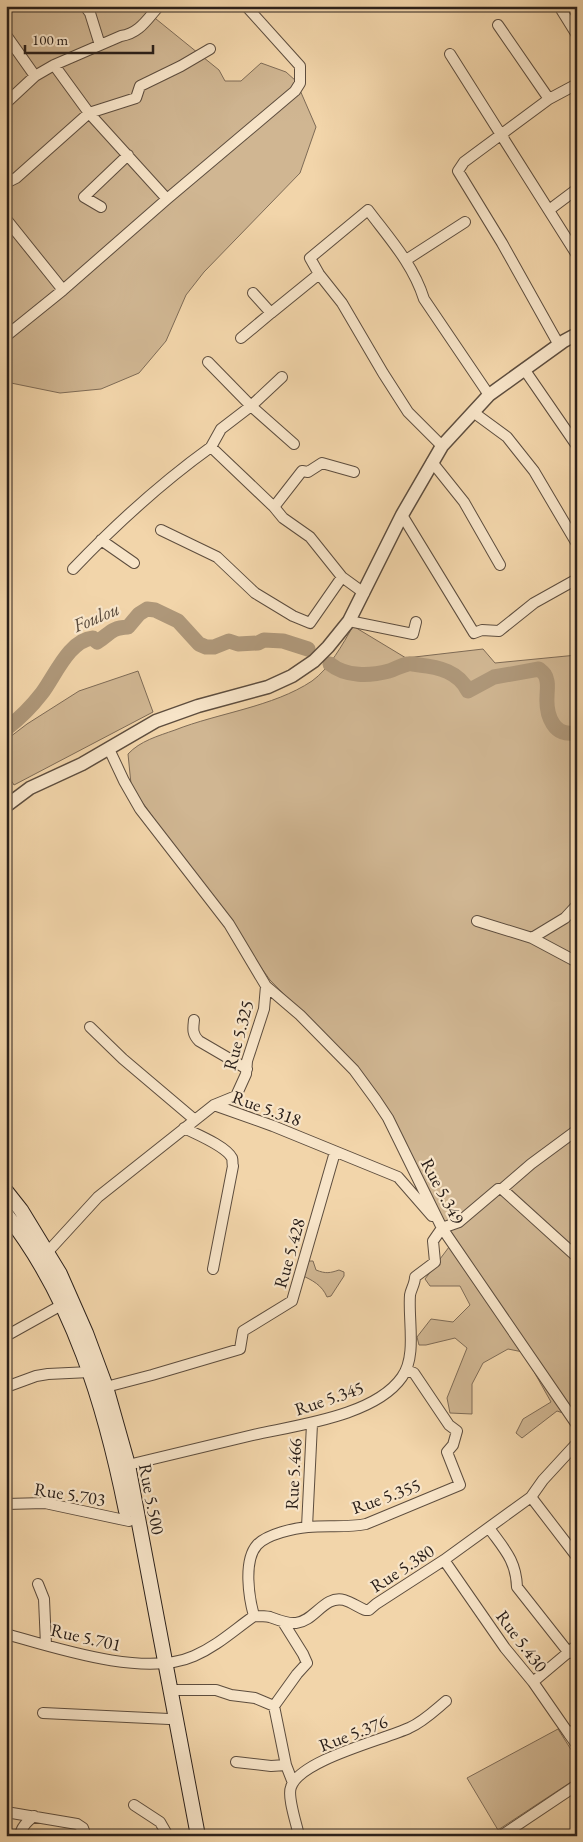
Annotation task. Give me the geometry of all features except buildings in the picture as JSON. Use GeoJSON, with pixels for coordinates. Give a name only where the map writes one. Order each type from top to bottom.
{"type":"FeatureCollection","features":[{"type":"Feature","properties":{"kind":"main road","name":"Rue 5.500"},"geometry":{"type":"LineString","coordinates":[[6,1191],[21,1210],[68,1302],[106,1387],[128,1465],[163,1664],[169,1719],[189,1836]]}},
{"type":"Feature","properties":{"kind":"main road","name":"Rue 5.500"},"geometry":{"type":"LineString","coordinates":[[6,1214],[44,1257]]}},
{"type":"Feature","properties":{"kind":"main road","name":"Rue 5.500"},"geometry":{"type":"LineString","coordinates":[[68,1302],[117,1466],[128,1521],[171,1690],[198,1836]]}},
{"type":"Feature","properties":{"kind":"street"},"geometry":{"type":"LineString","coordinates":[[85,6],[90,13],[100,45]]}},
{"type":"Feature","properties":{"kind":"street"},"geometry":{"type":"LineString","coordinates":[[6,103],[35,76],[54,65],[121,36],[132,35],[142,27],[159,6]]}},
{"type":"Feature","properties":{"kind":"street"},"geometry":{"type":"LineString","coordinates":[[6,336],[63,290],[295,91],[300,83],[300,66],[246,6]]}},
{"type":"Feature","properties":{"kind":"street"},"geometry":{"type":"LineString","coordinates":[[559,6],[577,35]]}},
{"type":"Feature","properties":{"kind":"street"},"geometry":{"type":"LineString","coordinates":[[498,25],[549,99]]}},
{"type":"Feature","properties":{"kind":"street"},"geometry":{"type":"LineString","coordinates":[[6,35],[35,76]]}},
{"type":"Feature","properties":{"kind":"street"},"geometry":{"type":"LineString","coordinates":[[6,183],[16,178],[89,113],[136,98],[140,86],[210,49]]}},
{"type":"Feature","properties":{"kind":"street"},"geometry":{"type":"LineString","coordinates":[[450,54],[577,255]]}},
{"type":"Feature","properties":{"kind":"street"},"geometry":{"type":"LineString","coordinates":[[54,65],[89,113],[167,199]]}},
{"type":"Feature","properties":{"kind":"street"},"geometry":{"type":"LineString","coordinates":[[559,345],[502,243],[458,171],[464,162],[500,134],[549,99],[577,84]]}},
{"type":"Feature","properties":{"kind":"street"},"geometry":{"type":"LineString","coordinates":[[101,207],[84,197],[128,155]]}},
{"type":"Feature","properties":{"kind":"street"},"geometry":{"type":"LineString","coordinates":[[549,210],[577,189]]}},
{"type":"Feature","properties":{"kind":"street"},"geometry":{"type":"LineString","coordinates":[[442,446],[408,412],[382,374],[342,303],[319,274],[310,258],[368,210],[406,260],[420,285],[424,299],[489,395]]}},
{"type":"Feature","properties":{"kind":"street"},"geometry":{"type":"LineString","coordinates":[[7,220],[63,290]]}},
{"type":"Feature","properties":{"kind":"street"},"geometry":{"type":"LineString","coordinates":[[406,260],[465,222]]}},
{"type":"Feature","properties":{"kind":"street"},"geometry":{"type":"LineString","coordinates":[[241,338],[319,274]]}},
{"type":"Feature","properties":{"kind":"street"},"geometry":{"type":"LineString","coordinates":[[253,293],[271,313]]}},
{"type":"Feature","properties":{"kind":"street"},"geometry":{"type":"LineString","coordinates":[[6,806],[30,788],[82,764],[156,721],[198,706],[268,687],[292,676],[314,661],[328,647],[348,621],[364,593],[402,515],[442,446],[489,395],[577,334]]}},
{"type":"Feature","properties":{"kind":"street"},"geometry":{"type":"LineString","coordinates":[[208,362],[251,406],[294,444]]}},
{"type":"Feature","properties":{"kind":"street"},"geometry":{"type":"LineString","coordinates":[[524,369],[577,446]]}},
{"type":"Feature","properties":{"kind":"street"},"geometry":{"type":"LineString","coordinates":[[73,569],[101,540],[185,466],[211,448],[220,429],[251,406],[282,377]]}},
{"type":"Feature","properties":{"kind":"street"},"geometry":{"type":"LineString","coordinates":[[473,412],[508,437],[534,471],[577,544]]}},
{"type":"Feature","properties":{"kind":"street"},"geometry":{"type":"LineString","coordinates":[[211,448],[274,507],[283,518],[310,537],[342,577],[364,593]]}},
{"type":"Feature","properties":{"kind":"street"},"geometry":{"type":"LineString","coordinates":[[432,462],[464,502],[500,565]]}},
{"type":"Feature","properties":{"kind":"street"},"geometry":{"type":"LineString","coordinates":[[274,507],[302,471],[308,472],[322,463],[354,472]]}},
{"type":"Feature","properties":{"kind":"street"},"geometry":{"type":"LineString","coordinates":[[402,515],[474,633],[482,630],[499,631],[534,603],[577,579]]}},
{"type":"Feature","properties":{"kind":"street"},"geometry":{"type":"LineString","coordinates":[[161,530],[217,556],[255,593],[293,616],[310,623],[342,577]]}},
{"type":"Feature","properties":{"kind":"street"},"geometry":{"type":"LineString","coordinates":[[101,540],[134,563]]}},
{"type":"Feature","properties":{"kind":"street"},"geometry":{"type":"LineString","coordinates":[[348,621],[413,634],[416,622]]}},
{"type":"Feature","properties":{"kind":"street","name":"Rue 5.349"},"geometry":{"type":"LineString","coordinates":[[109,748],[124,781],[140,809],[229,924],[266,986],[300,1014],[354,1070],[388,1118],[442,1228],[577,1425]]}},
{"type":"Feature","properties":{"kind":"street"},"geometry":{"type":"LineString","coordinates":[[532,938],[564,918],[577,905]]}},
{"type":"Feature","properties":{"kind":"street"},"geometry":{"type":"LineString","coordinates":[[477,921],[532,938],[577,962]]}},
{"type":"Feature","properties":{"kind":"street","name":"Rue 5.325"},"geometry":{"type":"LineString","coordinates":[[214,1105],[236,1096],[247,1070],[247,1061],[264,1009],[266,986]]}},
{"type":"Feature","properties":{"kind":"street"},"geometry":{"type":"LineString","coordinates":[[194,1020],[194,1036],[198,1041],[247,1070]]}},
{"type":"Feature","properties":{"kind":"street"},"geometry":{"type":"LineString","coordinates":[[90,1027],[123,1059],[195,1120]]}},
{"type":"Feature","properties":{"kind":"street","name":"Rue 5.318"},"geometry":{"type":"LineString","coordinates":[[44,1257],[98,1197],[214,1105],[273,1126],[398,1177],[442,1228]]}},
{"type":"Feature","properties":{"kind":"street"},"geometry":{"type":"LineString","coordinates":[[184,1128],[224,1150],[232,1158],[233,1166],[213,1269]]}},
{"type":"Feature","properties":{"kind":"street"},"geometry":{"type":"LineString","coordinates":[[406,1370],[410,1360],[410,1293],[415,1283],[415,1277],[436,1262],[433,1242],[442,1228],[459,1222],[498,1189],[502,1190],[531,1164],[577,1130]]}},
{"type":"Feature","properties":{"kind":"street","name":"Rue 5.428"},"geometry":{"type":"LineString","coordinates":[[106,1387],[240,1349],[243,1331],[292,1301],[335,1152]]}},
{"type":"Feature","properties":{"kind":"street"},"geometry":{"type":"LineString","coordinates":[[502,1190],[577,1257]]}},
{"type":"Feature","properties":{"kind":"street"},"geometry":{"type":"LineString","coordinates":[[6,1336],[68,1302]]}},
{"type":"Feature","properties":{"kind":"street","name":"Rue 5.345"},"geometry":{"type":"LineString","coordinates":[[128,1465],[276,1430],[312,1424],[366,1405],[386,1393],[402,1378],[406,1370]]}},
{"type":"Feature","properties":{"kind":"street","name":"Rue 5.355"},"geometry":{"type":"LineString","coordinates":[[254,1616],[248,1588],[253,1553],[258,1544],[283,1532],[307,1527],[366,1524],[460,1485],[447,1452],[453,1445],[457,1431],[449,1425],[414,1373],[406,1370]]}},
{"type":"Feature","properties":{"kind":"street"},"geometry":{"type":"LineString","coordinates":[[6,1387],[42,1375],[90,1372]]}},
{"type":"Feature","properties":{"kind":"street","name":"Rue 5.466"},"geometry":{"type":"LineString","coordinates":[[307,1527],[312,1424]]}},
{"type":"Feature","properties":{"kind":"street","name":"Rue 5.380"},"geometry":{"type":"LineString","coordinates":[[254,1616],[268,1616],[283,1622],[297,1623],[309,1619],[321,1607],[333,1600],[343,1600],[369,1610],[444,1560],[531,1497],[543,1480],[577,1443]]}},
{"type":"Feature","properties":{"kind":"street"},"geometry":{"type":"LineString","coordinates":[[531,1497],[577,1557]]}},
{"type":"Feature","properties":{"kind":"street","name":"Rue 5.703"},"geometry":{"type":"LineString","coordinates":[[6,1504],[45,1503],[128,1521]]}},
{"type":"Feature","properties":{"kind":"street"},"geometry":{"type":"LineString","coordinates":[[489,1528],[513,1561],[517,1587],[568,1654]]}},
{"type":"Feature","properties":{"kind":"street","name":"Rue 5.430"},"geometry":{"type":"LineString","coordinates":[[444,1560],[505,1648],[573,1731],[577,1745]]}},
{"type":"Feature","properties":{"kind":"street"},"geometry":{"type":"LineString","coordinates":[[38,1584],[44,1599],[46,1645]]}},
{"type":"Feature","properties":{"kind":"street"},"geometry":{"type":"LineString","coordinates":[[163,1664],[194,1656],[231,1634],[254,1616]]}},
{"type":"Feature","properties":{"kind":"street"},"geometry":{"type":"LineString","coordinates":[[283,1622],[307,1663],[296,1674],[274,1706],[286,1765],[293,1782],[290,1792],[299,1836]]}},
{"type":"Feature","properties":{"kind":"street","name":"Rue 5.701"},"geometry":{"type":"LineString","coordinates":[[6,1634],[128,1663],[163,1664]]}},
{"type":"Feature","properties":{"kind":"street"},"geometry":{"type":"LineString","coordinates":[[533,1682],[577,1645]]}},
{"type":"Feature","properties":{"kind":"street"},"geometry":{"type":"LineString","coordinates":[[171,1690],[216,1690],[231,1695],[254,1698],[274,1706]]}},
{"type":"Feature","properties":{"kind":"street","name":"Rue 5.376"},"geometry":{"type":"LineString","coordinates":[[293,1782],[311,1767],[331,1756],[370,1744],[415,1725],[446,1701]]}},
{"type":"Feature","properties":{"kind":"street"},"geometry":{"type":"LineString","coordinates":[[44,1714],[169,1719]]}},
{"type":"Feature","properties":{"kind":"street"},"geometry":{"type":"LineString","coordinates":[[236,1762],[271,1766],[286,1765]]}},
{"type":"Feature","properties":{"kind":"street"},"geometry":{"type":"LineString","coordinates":[[504,1834],[577,1785]]}},
{"type":"Feature","properties":{"kind":"street"},"geometry":{"type":"LineString","coordinates":[[134,1806],[160,1822],[168,1836]]}},
{"type":"Feature","properties":{"kind":"street"},"geometry":{"type":"LineString","coordinates":[[6,1812],[77,1824],[83,1828],[86,1836]]}},
{"type":"Feature","properties":{"kind":"street"},"geometry":{"type":"LineString","coordinates":[[20,1836],[25,1824],[34,1816]]}},
{"type":"Feature","properties":{"kind":"shaded area"},"geometry":{"type":"Polygon","coordinates":[[[6,6],[140,6],[219,70],[225,81],[241,81],[261,63],[286,72],[296,81],[316,127],[300,173],[204,272],[186,295],[166,341],[139,373],[101,389],[60,393],[6,382],[6,6]]]}},
{"type":"Feature","properties":{"kind":"shaded area"},"geometry":{"type":"Polygon","coordinates":[[[353,626],[406,658],[483,649],[495,663],[577,655],[577,1429],[563,1413],[557,1411],[522,1438],[516,1433],[523,1419],[551,1402],[523,1352],[508,1349],[483,1363],[472,1384],[472,1414],[450,1413],[447,1398],[467,1348],[455,1338],[419,1345],[417,1337],[431,1319],[453,1322],[470,1305],[460,1286],[430,1286],[425,1279],[449,1247],[451,1239],[353,1065],[270,980],[131,784],[128,754],[133,749],[144,742],[192,724],[263,703],[297,690],[312,681],[324,670],[353,626]]]}},
{"type":"Feature","properties":{"kind":"shaded area"},"geometry":{"type":"Polygon","coordinates":[[[138,671],[153,712],[14,785],[6,772],[6,740],[27,724],[79,691],[138,671]]]}},
{"type":"Feature","properties":{"kind":"shaded area"},"geometry":{"type":"Polygon","coordinates":[[[308,1261],[313,1261],[316,1270],[319,1271],[328,1273],[339,1270],[344,1272],[344,1276],[331,1296],[327,1297],[319,1286],[301,1275],[308,1261]]]}},
{"type":"Feature","properties":{"kind":"shaded area"},"geometry":{"type":"Polygon","coordinates":[[[558,1729],[577,1759],[577,1778],[498,1830],[467,1778],[558,1729]]]}},
{"type":"Feature","properties":{"kind":"waterway","name":"Foulou"},"geometry":{"type":"LineString","coordinates":[[6,729],[38,698],[63,660],[77,645],[84,640],[93,638],[97,642],[114,630],[128,627],[139,614],[147,609],[155,610],[178,621],[199,644],[206,647],[214,647],[229,641],[238,644],[258,643],[264,640],[283,641],[308,649]]}},
{"type":"Feature","properties":{"kind":"waterway","name":"Foulou"},"geometry":{"type":"LineString","coordinates":[[330,664],[343,671],[358,674],[382,673],[409,664],[434,667],[454,675],[468,691],[494,677],[539,669],[547,679],[547,704],[553,724],[562,732],[577,732]]}}]}
